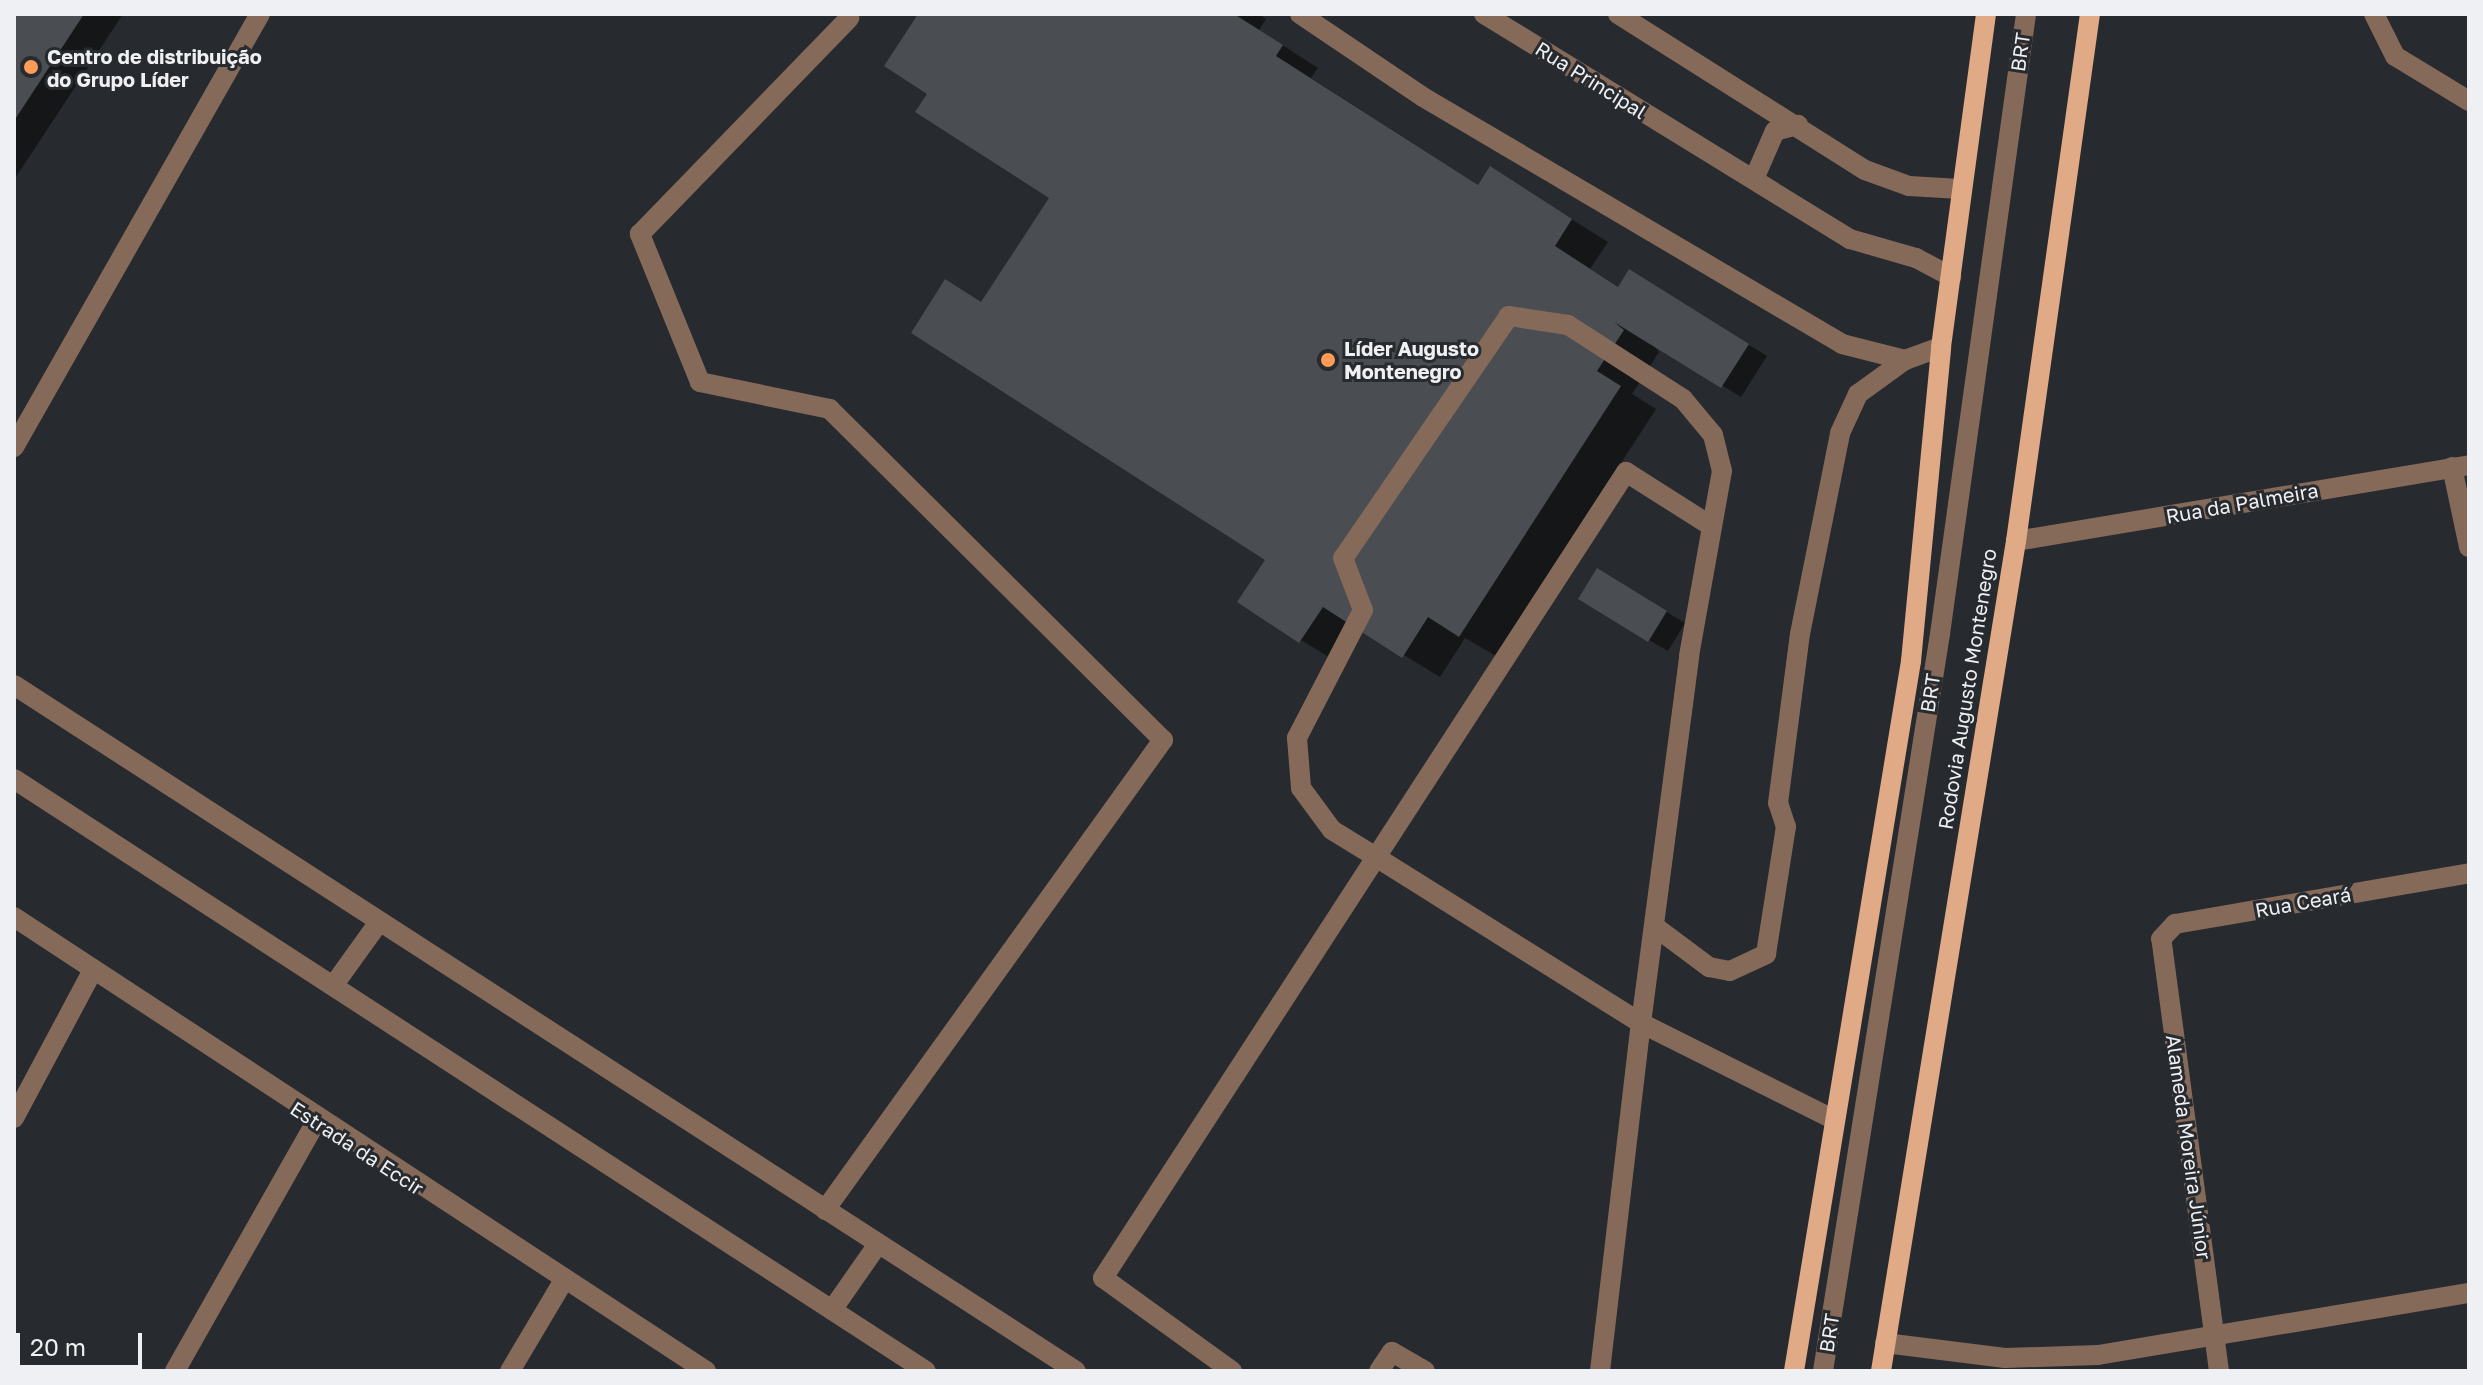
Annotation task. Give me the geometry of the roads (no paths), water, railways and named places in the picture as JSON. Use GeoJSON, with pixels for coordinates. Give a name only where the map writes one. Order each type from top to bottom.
{"type":"FeatureCollection","features":[{"type":"Feature","properties":{"kind":"main road"},"geometry":{"type":"LineString","coordinates":[[1794,1371],[1924,570],[1941,347],[1986,14]]}},
{"type":"Feature","properties":{"kind":"main road","name":"Rodovia Augusto Montenegro"},"geometry":{"type":"LineString","coordinates":[[1881,1371],[2016,541],[2090,14]]}},
{"type":"Feature","properties":{"kind":"street"},"geometry":{"type":"LineString","coordinates":[[14,447],[260,14]]}},
{"type":"Feature","properties":{"kind":"street"},"geometry":{"type":"LineString","coordinates":[[1300,14],[1423,97],[1842,344],[1905,360]]}},
{"type":"Feature","properties":{"kind":"street","name":"Rua Principal"},"geometry":{"type":"LineString","coordinates":[[1484,14],[1850,239],[1916,258],[1951,277]]}},
{"type":"Feature","properties":{"kind":"street"},"geometry":{"type":"LineString","coordinates":[[1618,14],[1865,170],[1909,186],[1960,189]]}},
{"type":"Feature","properties":{"kind":"street","name":"BRT"},"geometry":{"type":"LineString","coordinates":[[1823,1371],[1940,634],[2026,14]]}},
{"type":"Feature","properties":{"kind":"street"},"geometry":{"type":"LineString","coordinates":[[2374,14],[2395,56],[2469,101]]}},
{"type":"Feature","properties":{"kind":"street"},"geometry":{"type":"LineString","coordinates":[[825,1210],[1163,740],[830,409],[700,382],[640,234],[849,18]]}},
{"type":"Feature","properties":{"kind":"street"},"geometry":{"type":"LineString","coordinates":[[1754,179],[1775,131],[1798,125]]}},
{"type":"Feature","properties":{"kind":"street"},"geometry":{"type":"LineString","coordinates":[[1600,1371],[1641,1023],[1654,926],[1711,526],[1722,471],[1701,417],[1568,325],[1509,316],[1343,558],[1363,610],[1297,738],[1301,788],[1332,830],[1641,1023],[1835,1120]]}},
{"type":"Feature","properties":{"kind":"street"},"geometry":{"type":"LineString","coordinates":[[1654,926],[1709,967],[1730,971],[1766,954],[1786,827],[1778,803],[1817,525],[1858,394],[1905,360],[1941,347]]}},
{"type":"Feature","properties":{"kind":"street"},"geometry":{"type":"LineString","coordinates":[[2460,466],[2469,547]]}},
{"type":"Feature","properties":{"kind":"street","name":"Rua da Palmeira"},"geometry":{"type":"LineString","coordinates":[[2016,541],[2460,466]]}},
{"type":"Feature","properties":{"kind":"street"},"geometry":{"type":"LineString","coordinates":[[1232,1371],[1103,1278],[1626,472],[1711,526]]}},
{"type":"Feature","properties":{"kind":"street"},"geometry":{"type":"LineString","coordinates":[[14,685],[1076,1371]]}},
{"type":"Feature","properties":{"kind":"street"},"geometry":{"type":"LineString","coordinates":[[14,779],[926,1371]]}},
{"type":"Feature","properties":{"kind":"street","name":"Rua Ceará"},"geometry":{"type":"LineString","coordinates":[[2163,956],[2161,939],[2175,924],[2469,873]]}},
{"type":"Feature","properties":{"kind":"street","name":"Estrada da Eccir"},"geometry":{"type":"LineString","coordinates":[[14,917],[316,1122],[706,1371]]}},
{"type":"Feature","properties":{"kind":"street"},"geometry":{"type":"LineString","coordinates":[[333,986],[379,922]]}},
{"type":"Feature","properties":{"kind":"street","name":"Alameda Moreira Júnior"},"geometry":{"type":"LineString","coordinates":[[2163,956],[2219,1371]]}},
{"type":"Feature","properties":{"kind":"street"},"geometry":{"type":"LineString","coordinates":[[14,1118],[92,972]]}},
{"type":"Feature","properties":{"kind":"street"},"geometry":{"type":"LineString","coordinates":[[175,1371],[316,1122]]}},
{"type":"Feature","properties":{"kind":"street"},"geometry":{"type":"LineString","coordinates":[[832,1310],[878,1244]]}},
{"type":"Feature","properties":{"kind":"street"},"geometry":{"type":"LineString","coordinates":[[510,1371],[564,1280]]}},
{"type":"Feature","properties":{"kind":"street"},"geometry":{"type":"LineString","coordinates":[[1885,1343],[2005,1358],[2098,1355],[2469,1293]]}},
{"type":"Feature","properties":{"kind":"street"},"geometry":{"type":"LineString","coordinates":[[1379,1371],[1392,1352],[1425,1371]]}},
{"type":"Feature","properties":{"kind":"place","name":"Centro de distribuição do Grupo Líder"},"geometry":{"type":"Point","coordinates":[31,67]}},
{"type":"Feature","properties":{"kind":"place","name":"Líder Augusto Montenegro"},"geometry":{"type":"Point","coordinates":[1328,360]}}]}
